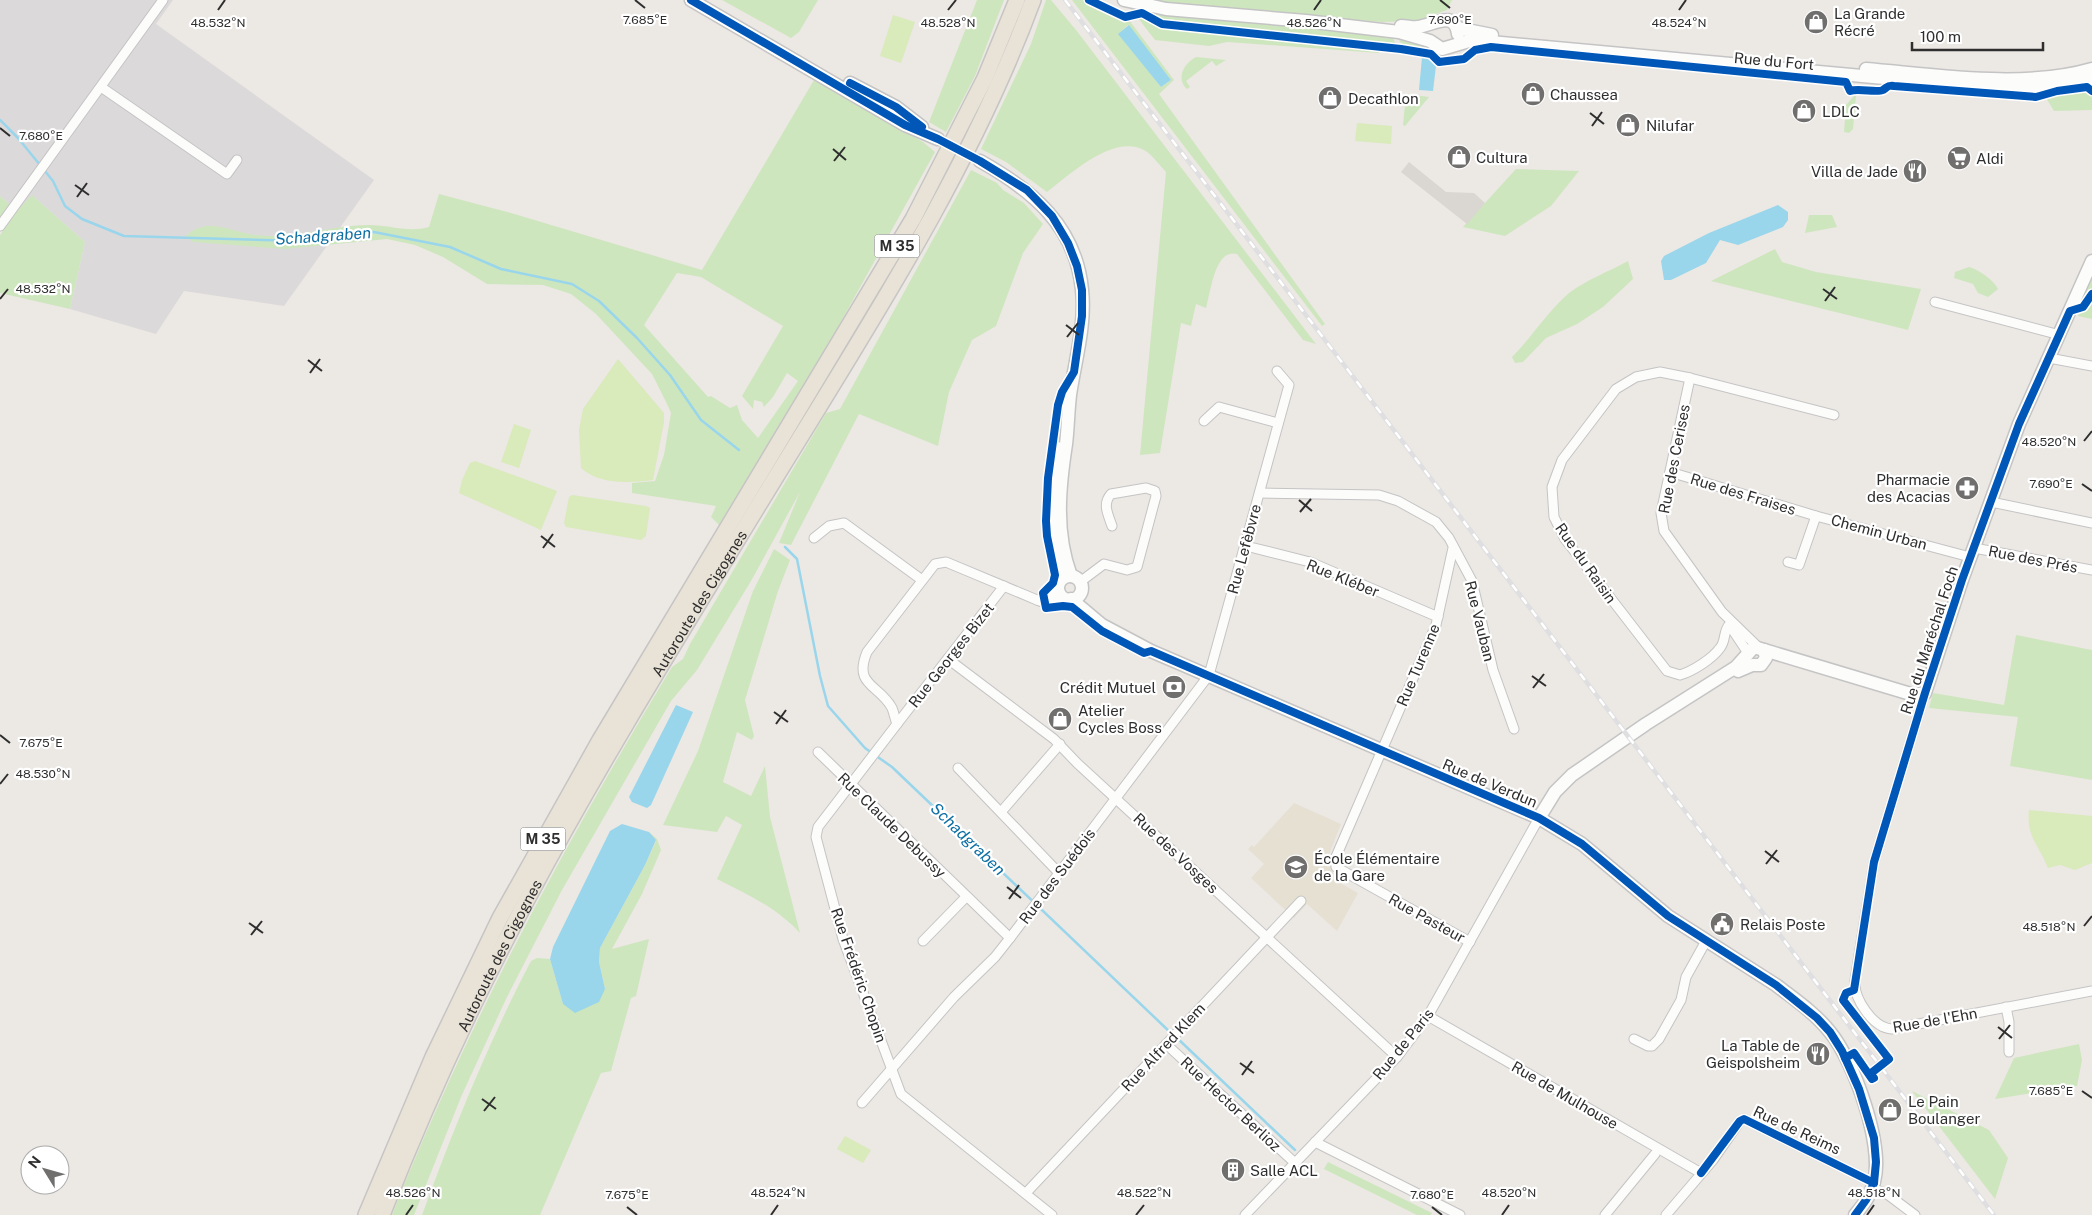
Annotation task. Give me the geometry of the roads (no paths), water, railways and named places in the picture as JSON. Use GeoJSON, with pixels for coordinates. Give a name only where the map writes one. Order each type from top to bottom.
{"type":"FeatureCollection","features":[{"type":"Feature","properties":{"kind":"highway","name":"Autoroute des Cigognes"},"geometry":{"type":"LineString","coordinates":[[366,1215],[433,1057],[500,918],[600,740],[913,219],[985,78],[1017,0]]}},
{"type":"Feature","properties":{"kind":"highway","name":"Autoroute des Cigognes"},"geometry":{"type":"LineString","coordinates":[[382,1215],[460,1031],[529,894],[630,717],[899,273],[964,159],[998,87],[1034,0]]}},
{"type":"Feature","properties":{"kind":"main road"},"geometry":{"type":"LineString","coordinates":[[691,0],[905,125],[938,139],[896,107],[792,54],[698,0]]}},
{"type":"Feature","properties":{"kind":"main road","name":"Rue du Fort"},"geometry":{"type":"LineString","coordinates":[[1124,0],[1166,9],[1345,25],[1405,33],[1430,40],[1442,49],[1455,44],[1480,41],[1960,85],[2048,88],[2092,81]]}},
{"type":"Feature","properties":{"kind":"main road","name":"Rue du Fort"},"geometry":{"type":"LineString","coordinates":[[1345,25],[1378,24],[1417,27],[1448,20],[1457,28],[1488,35],[1990,78],[2049,77],[2092,69]]}},
{"type":"Feature","properties":{"kind":"main road"},"geometry":{"type":"LineString","coordinates":[[1430,40],[1429,31],[1434,22]]}},
{"type":"Feature","properties":{"kind":"main road"},"geometry":{"type":"LineString","coordinates":[[1455,44],[1458,36],[1457,28]]}},
{"type":"Feature","properties":{"kind":"main road"},"geometry":{"type":"LineString","coordinates":[[980,161],[1027,190],[1052,216],[1068,243],[1077,266],[1082,290],[1082,316],[1070,398],[1062,420],[1054,466],[1050,509],[1053,539],[1069,588]]}},
{"type":"Feature","properties":{"kind":"main road","name":"Rue du Maréchal Foch"},"geometry":{"type":"LineString","coordinates":[[1925,693],[1972,552],[2020,424],[2092,261]]}},
{"type":"Feature","properties":{"kind":"main road","name":"Rue de Verdun"},"geometry":{"type":"LineString","coordinates":[[1069,588],[1102,625],[1150,651],[1539,818],[1582,844],[1657,908],[1776,985],[1830,1032],[1845,1058],[1859,1089],[1874,1138],[1876,1162],[1873,1185]]}},
{"type":"Feature","properties":{"kind":"main road"},"geometry":{"type":"LineString","coordinates":[[1539,818],[1551,797],[1566,780],[1646,724],[1756,655],[1804,663],[1914,695],[1925,693]]}},
{"type":"Feature","properties":{"kind":"main road"},"geometry":{"type":"LineString","coordinates":[[1855,1215],[1873,1185]]}},
{"type":"Feature","properties":{"kind":"street"},"geometry":{"type":"LineString","coordinates":[[0,226],[164,0]]}},
{"type":"Feature","properties":{"kind":"street"},"geometry":{"type":"LineString","coordinates":[[101,87],[227,174],[237,160]]}},
{"type":"Feature","properties":{"kind":"street"},"geometry":{"type":"LineString","coordinates":[[1935,302],[2060,335]]}},
{"type":"Feature","properties":{"kind":"street"},"geometry":{"type":"LineString","coordinates":[[2049,358],[2092,366]]}},
{"type":"Feature","properties":{"kind":"street","name":"Rue Lefèbvre"},"geometry":{"type":"LineString","coordinates":[[1209,675],[1289,385],[1277,371]]}},
{"type":"Feature","properties":{"kind":"street","name":"Rue du Raisin"},"geometry":{"type":"LineString","coordinates":[[1690,378],[1660,372],[1636,377],[1616,389],[1562,460],[1552,487],[1554,517],[1565,538],[1671,674],[1680,675],[1687,673],[1720,648],[1725,630],[1729,626]]}},
{"type":"Feature","properties":{"kind":"street"},"geometry":{"type":"LineString","coordinates":[[1690,378],[1834,415]]}},
{"type":"Feature","properties":{"kind":"street","name":"Rue des Cerises"},"geometry":{"type":"LineString","coordinates":[[1690,378],[1661,513],[1664,531],[1722,612],[1756,655]]}},
{"type":"Feature","properties":{"kind":"street"},"geometry":{"type":"LineString","coordinates":[[1204,421],[1219,407],[1278,423]]}},
{"type":"Feature","properties":{"kind":"street","name":"Rue des Fraises"},"geometry":{"type":"LineString","coordinates":[[1670,472],[1816,516]]}},
{"type":"Feature","properties":{"kind":"street"},"geometry":{"type":"LineString","coordinates":[[897,724],[892,708],[864,677],[862,666],[867,652],[935,564],[946,562],[1037,600],[1069,588],[1104,564],[1127,570],[1137,567],[1156,496],[1155,490],[1146,488],[1111,494],[1106,508],[1112,526]]}},
{"type":"Feature","properties":{"kind":"street","name":"Rue Vauban"},"geometry":{"type":"LineString","coordinates":[[1260,493],[1379,495],[1389,497],[1436,522],[1472,580],[1493,670],[1514,729]]}},
{"type":"Feature","properties":{"kind":"street"},"geometry":{"type":"LineString","coordinates":[[1991,502],[2092,524]]}},
{"type":"Feature","properties":{"kind":"street"},"geometry":{"type":"LineString","coordinates":[[1788,562],[1799,565],[1816,516]]}},
{"type":"Feature","properties":{"kind":"street","name":"Chemin Urban"},"geometry":{"type":"LineString","coordinates":[[1816,516],[1972,552]]}},
{"type":"Feature","properties":{"kind":"street"},"geometry":{"type":"LineString","coordinates":[[814,538],[829,526],[844,523],[922,580]]}},
{"type":"Feature","properties":{"kind":"street","name":"Rue Kléber"},"geometry":{"type":"LineString","coordinates":[[1246,546],[1310,562],[1438,617]]}},
{"type":"Feature","properties":{"kind":"street","name":"Rue Turenne"},"geometry":{"type":"LineString","coordinates":[[1381,750],[1438,617],[1453,548]]}},
{"type":"Feature","properties":{"kind":"street","name":"Rue des Prés"},"geometry":{"type":"LineString","coordinates":[[1972,552],[2092,570]]}},
{"type":"Feature","properties":{"kind":"street","name":"Rue Georges Bizet"},"geometry":{"type":"LineString","coordinates":[[897,724],[1004,586]]}},
{"type":"Feature","properties":{"kind":"street","name":"Rue des Cerises"},"geometry":{"type":"LineString","coordinates":[[1722,612],[1729,626],[1756,655]]}},
{"type":"Feature","properties":{"kind":"street","name":"Rue des Vosges"},"geometry":{"type":"LineString","coordinates":[[948,659],[1060,744],[1078,764],[1396,1057]]}},
{"type":"Feature","properties":{"kind":"street","name":"Rue des Suédois"},"geometry":{"type":"LineString","coordinates":[[862,1103],[892,1067],[1010,938],[1209,675]]}},
{"type":"Feature","properties":{"kind":"street","name":"Rue du Maréchal Foch"},"geometry":{"type":"LineString","coordinates":[[1854,990],[1874,862],[1925,693]]}},
{"type":"Feature","properties":{"kind":"street","name":"Rue Frédéric Chopin"},"geometry":{"type":"LineString","coordinates":[[897,724],[818,827],[816,837],[843,939],[901,1094],[1052,1215]]}},
{"type":"Feature","properties":{"kind":"street"},"geometry":{"type":"LineString","coordinates":[[1001,812],[1060,744]]}},
{"type":"Feature","properties":{"kind":"street","name":"Rue Pasteur"},"geometry":{"type":"LineString","coordinates":[[1381,750],[1339,848],[1335,859],[1336,867],[1470,942]]}},
{"type":"Feature","properties":{"kind":"street","name":"Rue Claude Debussy"},"geometry":{"type":"LineString","coordinates":[[818,752],[1010,938]]}},
{"type":"Feature","properties":{"kind":"street"},"geometry":{"type":"LineString","coordinates":[[958,768],[1059,873]]}},
{"type":"Feature","properties":{"kind":"street","name":"Rue de Paris"},"geometry":{"type":"LineString","coordinates":[[1245,1215],[1396,1057],[1428,1016],[1539,818]]}},
{"type":"Feature","properties":{"kind":"street"},"geometry":{"type":"LineString","coordinates":[[923,942],[966,896]]}},
{"type":"Feature","properties":{"kind":"street","name":"Rue Alfred Klem"},"geometry":{"type":"LineString","coordinates":[[1026,1194],[1301,901]]}},
{"type":"Feature","properties":{"kind":"street"},"geometry":{"type":"LineString","coordinates":[[1634,1039],[1652,1046],[1659,1039],[1681,1000],[1686,977],[1706,941]]}},
{"type":"Feature","properties":{"kind":"street","name":"Rue de l'Ehn"},"geometry":{"type":"LineString","coordinates":[[1854,990],[1857,998],[1878,1024],[1887,1029],[2092,991]]}},
{"type":"Feature","properties":{"kind":"street"},"geometry":{"type":"LineString","coordinates":[[2006,1008],[2010,1022],[2009,1052]]}},
{"type":"Feature","properties":{"kind":"street","name":"Rue de Mulhouse"},"geometry":{"type":"LineString","coordinates":[[1428,1016],[1701,1173]]}},
{"type":"Feature","properties":{"kind":"street","name":"Rue Hector Berlioz"},"geometry":{"type":"LineString","coordinates":[[1166,1044],[1295,1163]]}},
{"type":"Feature","properties":{"kind":"street","name":"Rue de Reims"},"geometry":{"type":"LineString","coordinates":[[1666,1215],[1701,1173],[1740,1121],[1744,1119],[1873,1185]]}},
{"type":"Feature","properties":{"kind":"street"},"geometry":{"type":"LineString","coordinates":[[1315,1142],[1460,1215]]}},
{"type":"Feature","properties":{"kind":"street"},"geometry":{"type":"LineString","coordinates":[[1605,1215],[1655,1154]]}},
{"type":"Feature","properties":{"kind":"street"},"geometry":{"type":"LineString","coordinates":[[1873,1185],[1915,1215]]}},
{"type":"Feature","properties":{"kind":"water"},"geometry":{"type":"Polygon","coordinates":[[[1129,25],[1171,80],[1161,87],[1118,34],[1129,25]]]}},
{"type":"Feature","properties":{"kind":"water"},"geometry":{"type":"Polygon","coordinates":[[[1422,57],[1428,58],[1436,66],[1433,91],[1419,90],[1422,57]]]}},
{"type":"Feature","properties":{"kind":"water"},"geometry":{"type":"Polygon","coordinates":[[[1778,205],[1788,212],[1788,220],[1783,227],[1738,245],[1720,240],[1706,263],[1671,280],[1664,280],[1661,261],[1664,256],[1709,233],[1778,205]]]}},
{"type":"Feature","properties":{"kind":"water"},"geometry":{"type":"Polygon","coordinates":[[[676,705],[693,712],[651,805],[647,808],[632,802],[629,797],[676,705]]]}},
{"type":"Feature","properties":{"kind":"water"},"geometry":{"type":"Polygon","coordinates":[[[622,824],[649,832],[656,840],[645,865],[600,948],[599,962],[605,989],[599,1002],[575,1013],[563,1004],[550,959],[553,947],[610,831],[622,824]]]}},
{"type":"Feature","properties":{"kind":"waterway","name":"Schadgraben"},"geometry":{"type":"LineString","coordinates":[[0,120],[18,138],[53,181],[65,206],[82,219],[124,236],[301,241],[374,232],[450,247],[501,269],[572,284],[599,301],[637,338],[670,375],[701,420],[739,450]]}},
{"type":"Feature","properties":{"kind":"waterway","name":"Schadgraben"},"geometry":{"type":"LineString","coordinates":[[785,547],[797,559],[820,676],[828,706],[865,748],[892,767],[1172,1034]]}},
{"type":"Feature","properties":{"kind":"waterway","name":"Schadgraben"},"geometry":{"type":"LineString","coordinates":[[1176,1037],[1295,1150]]}},
{"type":"Feature","properties":{"kind":"railway"},"geometry":{"type":"LineString","coordinates":[[1065,0],[1994,1215]]}},
{"type":"Feature","properties":{"kind":"place","name":"La Grande Récré"},"geometry":{"type":"Point","coordinates":[1816,22]}},
{"type":"Feature","properties":{"kind":"place","name":"Chaussea"},"geometry":{"type":"Point","coordinates":[1533,94]}},
{"type":"Feature","properties":{"kind":"place","name":"Decathlon"},"geometry":{"type":"Point","coordinates":[1330,98]}},
{"type":"Feature","properties":{"kind":"place","name":"LDLC"},"geometry":{"type":"Point","coordinates":[1804,111]}},
{"type":"Feature","properties":{"kind":"place","name":"Nilufar"},"geometry":{"type":"Point","coordinates":[1628,125]}},
{"type":"Feature","properties":{"kind":"place","name":"Cultura"},"geometry":{"type":"Point","coordinates":[1459,157]}},
{"type":"Feature","properties":{"kind":"place","name":"Aldi"},"geometry":{"type":"Point","coordinates":[1959,158]}},
{"type":"Feature","properties":{"kind":"place","name":"Villa de Jade"},"geometry":{"type":"Point","coordinates":[1915,171]}},
{"type":"Feature","properties":{"kind":"place","name":"Pharmacie des Acacias"},"geometry":{"type":"Point","coordinates":[1967,488]}},
{"type":"Feature","properties":{"kind":"place","name":"Crédit Mutuel"},"geometry":{"type":"Point","coordinates":[1174,687]}},
{"type":"Feature","properties":{"kind":"place","name":"Atelier Cycles Boss"},"geometry":{"type":"Point","coordinates":[1060,719]}},
{"type":"Feature","properties":{"kind":"place","name":"École Élémentaire de la Gare"},"geometry":{"type":"Point","coordinates":[1296,867]}},
{"type":"Feature","properties":{"kind":"place","name":"Relais Poste"},"geometry":{"type":"Point","coordinates":[1722,924]}},
{"type":"Feature","properties":{"kind":"place","name":"La Table de Geispolsheim"},"geometry":{"type":"Point","coordinates":[1818,1054]}},
{"type":"Feature","properties":{"kind":"place","name":"Le Pain Boulanger"},"geometry":{"type":"Point","coordinates":[1890,1110]}},
{"type":"Feature","properties":{"kind":"place","name":"Salle ACL"},"geometry":{"type":"Point","coordinates":[1233,1170]}}]}
